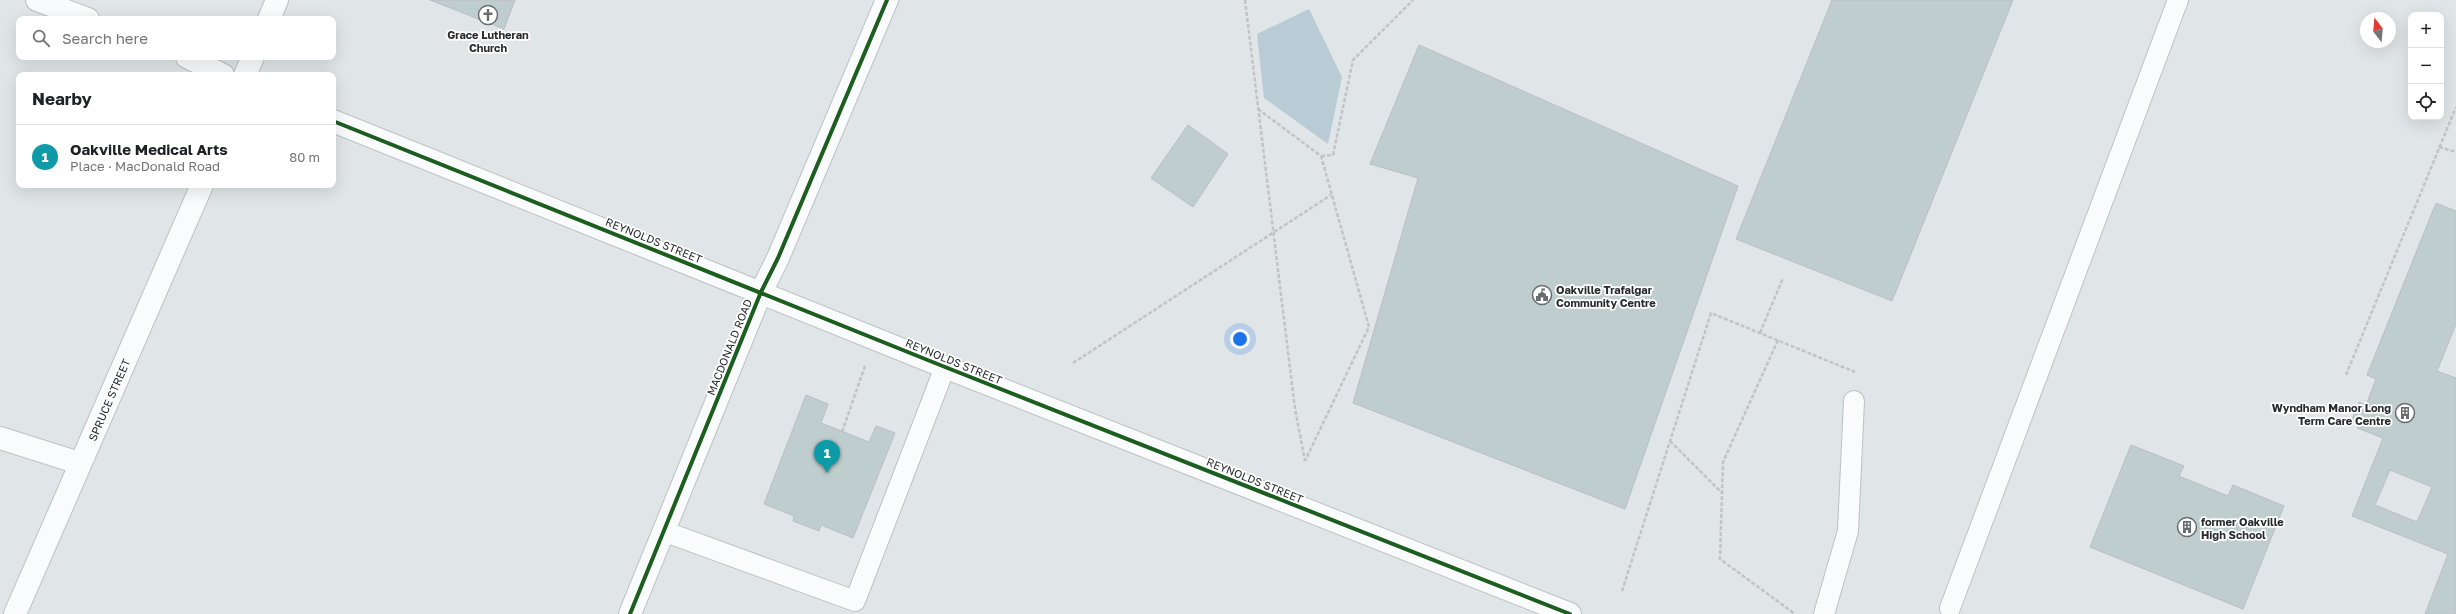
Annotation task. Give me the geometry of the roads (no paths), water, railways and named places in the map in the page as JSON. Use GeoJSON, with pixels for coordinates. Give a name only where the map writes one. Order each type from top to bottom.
{"type":"FeatureCollection","features":[{"type":"Feature","properties":{"kind":"street"},"geometry":{"type":"LineString","coordinates":[[37,0],[80,16]]}},
{"type":"Feature","properties":{"kind":"street"},"geometry":{"type":"LineString","coordinates":[[270,16],[277,0]]}},
{"type":"Feature","properties":{"kind":"street","name":"MACDONALD ROAD"},"geometry":{"type":"LineString","coordinates":[[630,614],[761,292],[778,258],[887,0]]}},
{"type":"Feature","properties":{"kind":"street"},"geometry":{"type":"LineString","coordinates":[[193,60],[217,72]]}},
{"type":"Feature","properties":{"kind":"street"},"geometry":{"type":"LineString","coordinates":[[246,72],[252,60]]}},
{"type":"Feature","properties":{"kind":"street","name":"REYNOLDS STREET"},"geometry":{"type":"LineString","coordinates":[[336,122],[945,367],[1570,614]]}},
{"type":"Feature","properties":{"kind":"street","name":"SPRUCE STREET"},"geometry":{"type":"LineString","coordinates":[[15,614],[79,463],[201,188]]}},
{"type":"Feature","properties":{"kind":"street"},"geometry":{"type":"LineString","coordinates":[[0,438],[79,463]]}},
{"type":"Feature","properties":{"kind":"lane"},"geometry":{"type":"LineString","coordinates":[[1950,608],[2178,0]]}},
{"type":"Feature","properties":{"kind":"lane"},"geometry":{"type":"LineString","coordinates":[[663,531],[855,601],[945,367]]}},
{"type":"Feature","properties":{"kind":"lane"},"geometry":{"type":"LineString","coordinates":[[1824,614],[1848,531],[1854,401]]}},
{"type":"Feature","properties":{"kind":"place","name":"Grace Lutheran Church"},"geometry":{"type":"Point","coordinates":[488,15]}},
{"type":"Feature","properties":{"kind":"place","name":"Oakville Trafalgar Community Centre"},"geometry":{"type":"Point","coordinates":[1542,295]}},
{"type":"Feature","properties":{"kind":"place","name":"Wyndham Manor Long Term Care Centre"},"geometry":{"type":"Point","coordinates":[2405,413]}},
{"type":"Feature","properties":{"kind":"place","name":"Oakville Medical Arts"},"geometry":{"type":"Point","coordinates":[827,473]}},
{"type":"Feature","properties":{"kind":"place","name":"former Oakville High School"},"geometry":{"type":"Point","coordinates":[2187,527]}}]}
